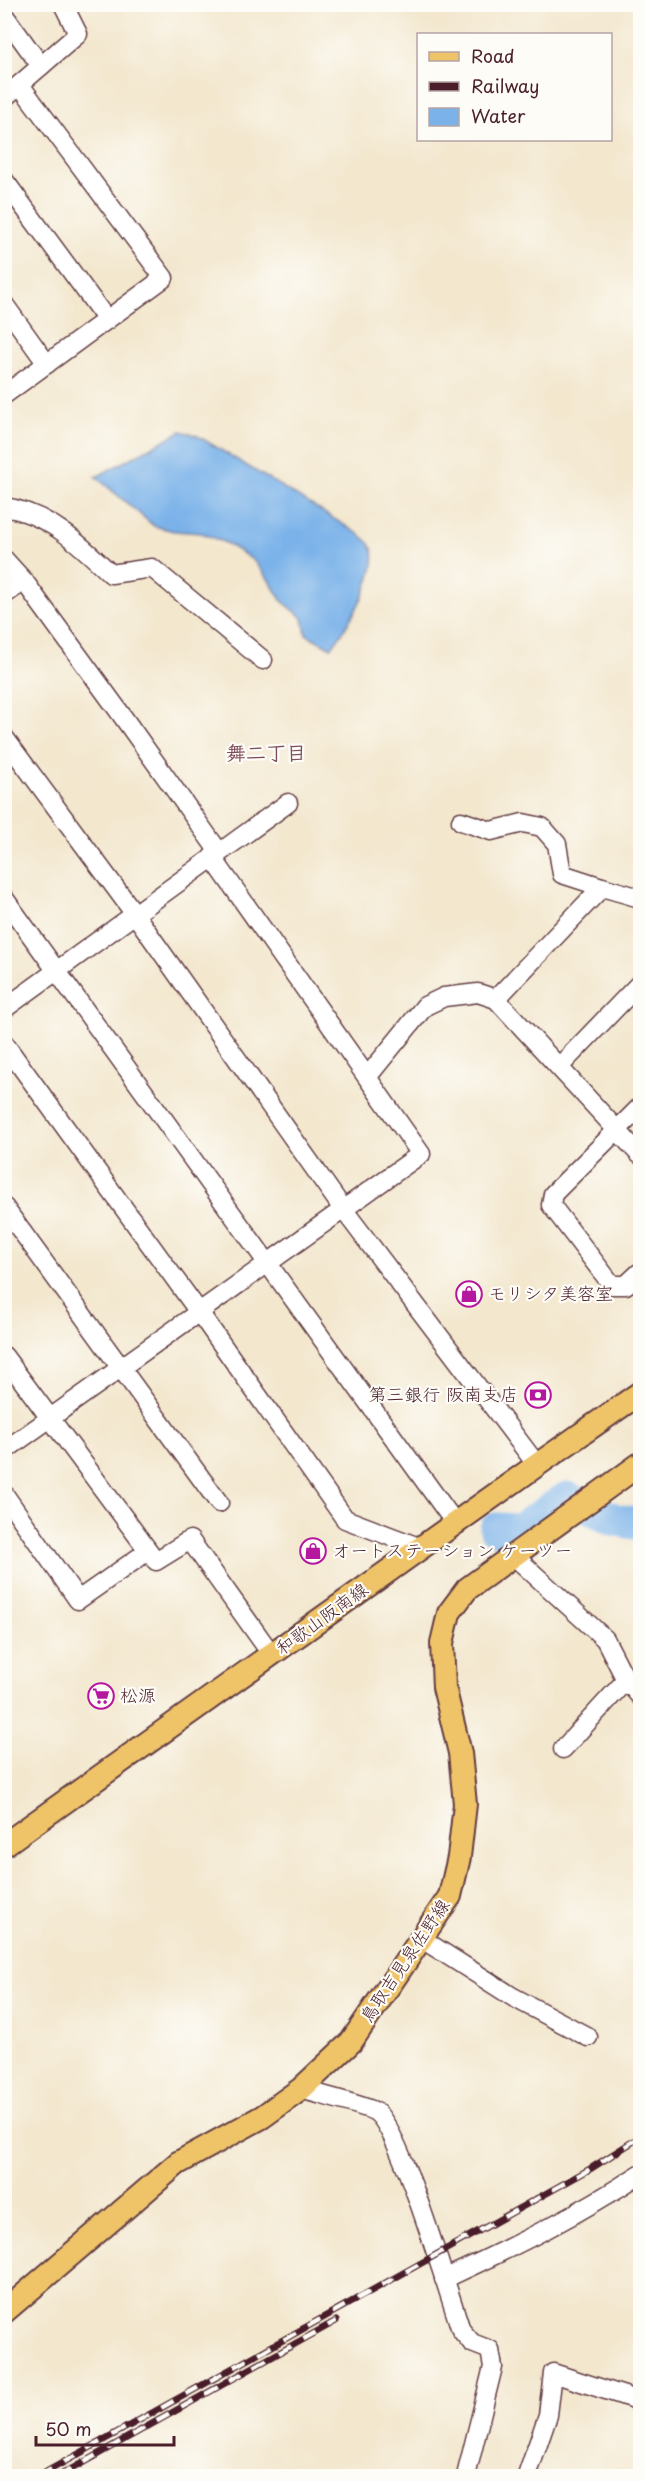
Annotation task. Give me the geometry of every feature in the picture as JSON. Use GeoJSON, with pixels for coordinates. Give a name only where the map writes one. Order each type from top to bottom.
{"type":"FeatureCollection","features":[{"type":"Feature","properties":{"kind":"main road","name":"和歌山阪南線"},"geometry":{"type":"LineString","coordinates":[[4,1845],[640,1394]]}},
{"type":"Feature","properties":{"kind":"main road","name":"鳥取吉見泉佐野線"},"geometry":{"type":"LineString","coordinates":[[4,2312],[178,2163],[262,2117],[301,2089],[351,2042],[396,1972],[422,1939],[450,1896],[459,1857],[465,1804],[460,1753],[444,1687],[442,1643],[449,1613],[466,1589],[640,1464]]}},
{"type":"Feature","properties":{"kind":"street"},"geometry":{"type":"LineString","coordinates":[[4,99],[78,34],[70,7]]}},
{"type":"Feature","properties":{"kind":"street"},"geometry":{"type":"LineString","coordinates":[[4,15],[41,66]]}},
{"type":"Feature","properties":{"kind":"street"},"geometry":{"type":"LineString","coordinates":[[4,395],[164,278],[20,85]]}},
{"type":"Feature","properties":{"kind":"street"},"geometry":{"type":"LineString","coordinates":[[4,180],[108,320]]}},
{"type":"Feature","properties":{"kind":"street"},"geometry":{"type":"LineString","coordinates":[[4,304],[47,363]]}},
{"type":"Feature","properties":{"kind":"street"},"geometry":{"type":"LineString","coordinates":[[4,507],[41,519],[72,536],[111,574],[152,568],[262,660]]}},
{"type":"Feature","properties":{"kind":"street"},"geometry":{"type":"LineString","coordinates":[[4,559],[24,581],[216,854],[421,1154],[4,1451]]}},
{"type":"Feature","properties":{"kind":"street"},"geometry":{"type":"LineString","coordinates":[[4,595],[24,581]]}},
{"type":"Feature","properties":{"kind":"street"},"geometry":{"type":"LineString","coordinates":[[4,737],[134,913],[344,1209],[537,1465]]}},
{"type":"Feature","properties":{"kind":"street"},"geometry":{"type":"LineString","coordinates":[[4,1009],[288,803]]}},
{"type":"Feature","properties":{"kind":"street"},"geometry":{"type":"LineString","coordinates":[[461,821],[491,831],[523,823],[542,827],[557,843],[562,874],[640,898]]}},
{"type":"Feature","properties":{"kind":"street"},"geometry":{"type":"LineString","coordinates":[[496,999],[602,887]]}},
{"type":"Feature","properties":{"kind":"street"},"geometry":{"type":"LineString","coordinates":[[4,898],[455,1523]]}},
{"type":"Feature","properties":{"kind":"street"},"geometry":{"type":"LineString","coordinates":[[559,1067],[640,983]]}},
{"type":"Feature","properties":{"kind":"street"},"geometry":{"type":"LineString","coordinates":[[368,1076],[425,1006],[444,997],[478,993],[496,999],[640,1155]]}},
{"type":"Feature","properties":{"kind":"street"},"geometry":{"type":"LineString","coordinates":[[4,1043],[199,1312],[345,1519],[421,1548]]}},
{"type":"Feature","properties":{"kind":"street"},"geometry":{"type":"LineString","coordinates":[[640,1107],[553,1194],[551,1205],[612,1286],[626,1285],[640,1272]]}},
{"type":"Feature","properties":{"kind":"street"},"geometry":{"type":"LineString","coordinates":[[4,1207],[219,1503]]}},
{"type":"Feature","properties":{"kind":"street"},"geometry":{"type":"LineString","coordinates":[[4,1356],[156,1561],[190,1540],[272,1654]]}},
{"type":"Feature","properties":{"kind":"street"},"geometry":{"type":"LineString","coordinates":[[4,1494],[78,1600],[148,1551]]}},
{"type":"Feature","properties":{"kind":"street"},"geometry":{"type":"LineString","coordinates":[[514,1556],[605,1639],[626,1680],[640,1696]]}},
{"type":"Feature","properties":{"kind":"street"},"geometry":{"type":"LineString","coordinates":[[563,1749],[626,1680]]}},
{"type":"Feature","properties":{"kind":"street"},"geometry":{"type":"LineString","coordinates":[[422,1939],[513,1997],[588,2037]]}},
{"type":"Feature","properties":{"kind":"street"},"geometry":{"type":"LineString","coordinates":[[301,2089],[376,2112],[390,2130],[428,2228],[461,2330],[472,2343],[490,2350],[494,2367],[466,2476]]}},
{"type":"Feature","properties":{"kind":"street"},"geometry":{"type":"LineString","coordinates":[[444,2279],[484,2261],[603,2199],[640,2174]]}},
{"type":"Feature","properties":{"kind":"street"},"geometry":{"type":"LineString","coordinates":[[527,2476],[548,2415],[553,2373],[640,2401]]}},
{"type":"Feature","properties":{"kind":"water"},"geometry":{"type":"Polygon","coordinates":[[[181,431],[198,436],[359,534],[370,544],[373,554],[372,567],[362,598],[331,648],[306,634],[303,618],[281,600],[253,560],[228,544],[202,533],[174,531],[154,526],[96,477],[181,431]]]}},
{"type":"Feature","properties":{"kind":"waterway"},"geometry":{"type":"LineString","coordinates":[[496,1529],[520,1530],[567,1498],[616,1520],[640,1524]]}},
{"type":"Feature","properties":{"kind":"railway"},"geometry":{"type":"LineString","coordinates":[[39,2476],[590,2169],[640,2137]]}},
{"type":"Feature","properties":{"kind":"railway"},"geometry":{"type":"LineString","coordinates":[[59,2476],[336,2321]]}},
{"type":"Feature","properties":{"kind":"place","name":"モリシタ美容室"},"geometry":{"type":"Point","coordinates":[469,1294]}},
{"type":"Feature","properties":{"kind":"place","name":"第三銀行 阪南支店"},"geometry":{"type":"Point","coordinates":[538,1395]}},
{"type":"Feature","properties":{"kind":"place","name":"オートステーション ケーツー"},"geometry":{"type":"Point","coordinates":[313,1551]}},
{"type":"Feature","properties":{"kind":"place","name":"松源"},"geometry":{"type":"Point","coordinates":[101,1696]}},
{"type":"Feature","properties":{"kind":"district","name":"舞二丁目"},"geometry":{"type":"Point","coordinates":[266,753]}}]}
